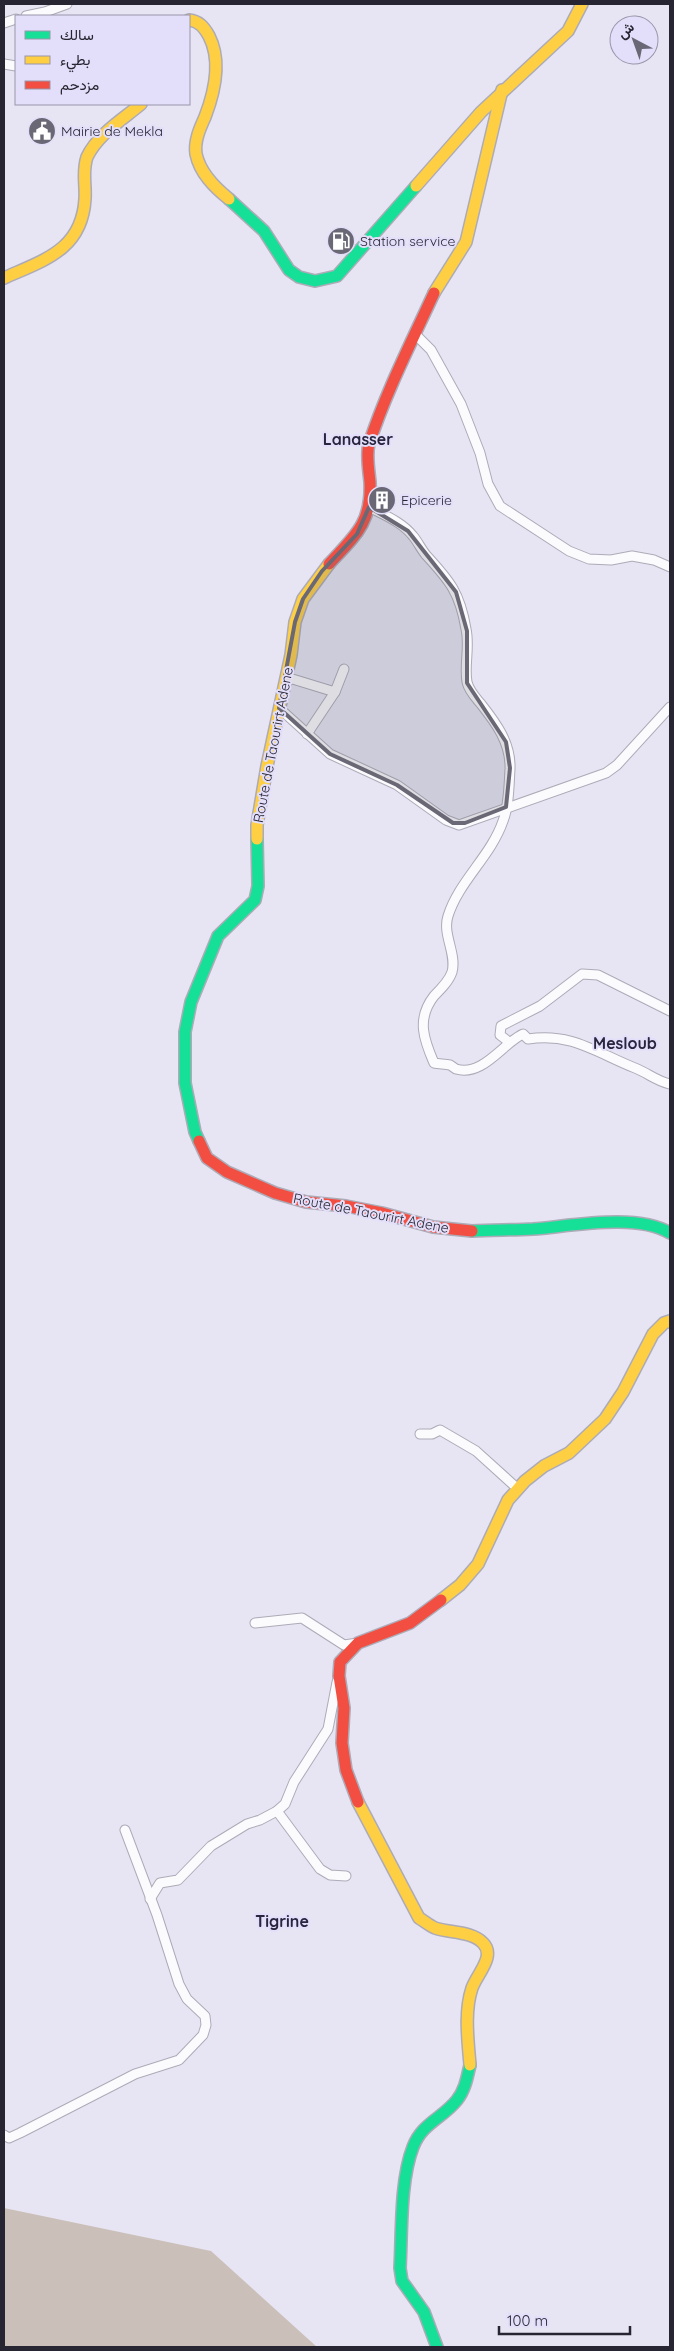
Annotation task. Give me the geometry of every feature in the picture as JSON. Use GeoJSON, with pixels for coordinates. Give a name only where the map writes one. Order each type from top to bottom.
{"type":"FeatureCollection","features":[{"type":"Feature","properties":{"kind":"street"},"geometry":{"type":"LineString","coordinates":[[31,15],[68,4]]}},
{"type":"Feature","properties":{"kind":"street"},"geometry":{"type":"LineString","coordinates":[[190,20],[194,20],[205,28],[211,38],[216,60],[215,88],[197,138],[198,166],[207,179],[253,218],[264,231],[283,263],[295,275],[310,282],[323,282],[337,276],[502,90],[560,40],[568,31],[582,4]]}},
{"type":"Feature","properties":{"kind":"street","name":"Route de Taourirt Adene"},"geometry":{"type":"LineString","coordinates":[[502,90],[466,242],[436,289],[380,411],[368,448],[371,501],[369,507],[357,534],[340,549],[303,599],[295,622],[257,825],[258,886],[255,900],[218,936],[191,1002],[185,1032],[185,1083],[195,1132],[207,1158],[227,1172],[275,1192],[306,1202],[382,1213],[433,1227],[467,1231],[534,1229],[602,1222],[658,1226],[670,1232]]}},
{"type":"Feature","properties":{"kind":"street"},"geometry":{"type":"LineString","coordinates":[[4,278],[57,254],[71,243],[79,228],[85,201],[84,178],[87,159],[94,146],[111,128],[140,105]]}},
{"type":"Feature","properties":{"kind":"street"},"geometry":{"type":"LineString","coordinates":[[415,334],[431,350],[461,404],[472,427],[488,484],[500,506],[569,551],[589,559],[611,560],[632,556],[654,560],[670,567]]}},
{"type":"Feature","properties":{"kind":"street"},"geometry":{"type":"LineString","coordinates":[[369,507],[408,531],[421,550],[445,574],[456,592],[467,631],[467,683],[506,742],[510,768],[503,822],[491,845],[456,898],[448,914],[446,922],[453,969],[449,978],[429,1002],[425,1014],[423,1037],[434,1063],[449,1065],[457,1070],[474,1068],[488,1061],[509,1042],[523,1034],[528,1039],[543,1037],[582,1043],[653,1079],[670,1084]]}},
{"type":"Feature","properties":{"kind":"street"},"geometry":{"type":"LineString","coordinates":[[307,734],[335,692],[344,669]]}},
{"type":"Feature","properties":{"kind":"street"},"geometry":{"type":"LineString","coordinates":[[286,677],[335,692]]}},
{"type":"Feature","properties":{"kind":"street"},"geometry":{"type":"LineString","coordinates":[[279,708],[330,754],[397,786],[453,823],[465,823],[606,772],[617,765],[670,707]]}},
{"type":"Feature","properties":{"kind":"street"},"geometry":{"type":"LineString","coordinates":[[509,1042],[500,1035],[501,1026],[540,1006],[582,974],[598,975],[670,1011]]}},
{"type":"Feature","properties":{"kind":"street"},"geometry":{"type":"LineString","coordinates":[[255,1623],[302,1618],[344,1645],[358,1644],[410,1623],[460,1585],[478,1564],[508,1500],[544,1466],[569,1453],[605,1419],[623,1392],[653,1334],[664,1323],[670,1321]]}},
{"type":"Feature","properties":{"kind":"street"},"geometry":{"type":"LineString","coordinates":[[420,1434],[432,1434],[440,1430],[476,1451],[518,1490]]}},
{"type":"Feature","properties":{"kind":"street"},"geometry":{"type":"LineString","coordinates":[[150,1899],[160,1883],[178,1880],[211,1846],[246,1824],[260,1820],[284,1804],[294,1782],[328,1728],[340,1662],[358,1644]]}},
{"type":"Feature","properties":{"kind":"street"},"geometry":{"type":"LineString","coordinates":[[338,1676],[344,1708],[342,1743],[346,1770],[353,1792],[412,1907],[419,1918],[434,1928],[474,1937],[483,1942],[488,1950],[488,1958],[477,1975],[471,1991],[467,2021],[470,2065],[466,2084],[456,2101],[426,2125],[413,2146],[406,2174],[400,2260],[402,2281],[424,2312],[437,2347]]}},
{"type":"Feature","properties":{"kind":"street"},"geometry":{"type":"LineString","coordinates":[[277,1810],[320,1869],[330,1875],[346,1876]]}},
{"type":"Feature","properties":{"kind":"street"},"geometry":{"type":"LineString","coordinates":[[4,2135],[9,2138],[135,2074],[179,2060],[203,2035],[206,2025],[205,2016],[188,1999],[179,1984],[125,1830]]}},
{"type":"Feature","properties":{"kind":"highlighted area"},"geometry":{"type":"Polygon","coordinates":[[[369,507],[408,531],[456,592],[467,631],[467,683],[506,742],[510,768],[506,807],[465,823],[453,823],[397,785],[330,754],[279,708],[295,622],[303,599],[322,571],[357,534],[369,507]]]}},
{"type":"Feature","properties":{"kind":"shaded area"},"geometry":{"type":"Polygon","coordinates":[[[4,2208],[211,2251],[317,2347],[4,2347],[4,2208]]]}},
{"type":"Feature","properties":{"kind":"traffic: fast"},"geometry":{"type":"LineString","coordinates":[[229,199],[264,231],[289,270],[299,277],[315,281],[337,276],[416,186]]}},
{"type":"Feature","properties":{"kind":"traffic: fast"},"geometry":{"type":"LineString","coordinates":[[199,1141],[195,1132],[185,1083],[185,1032],[191,1002],[218,936],[255,900],[258,886],[257,839]]}},
{"type":"Feature","properties":{"kind":"traffic: fast"},"geometry":{"type":"LineString","coordinates":[[472,1231],[533,1229],[622,1222],[656,1227],[670,1233]]}},
{"type":"Feature","properties":{"kind":"traffic: fast"},"geometry":{"type":"LineString","coordinates":[[437,2347],[424,2312],[402,2281],[400,2268],[404,2190],[409,2160],[417,2139],[427,2126],[445,2112],[460,2096],[470,2065]]}},
{"type":"Feature","properties":{"kind":"traffic: slow"},"geometry":{"type":"LineString","coordinates":[[416,186],[481,112],[568,31],[582,4]]}},
{"type":"Feature","properties":{"kind":"traffic: slow"},"geometry":{"type":"LineString","coordinates":[[190,20],[198,23],[207,33],[213,46],[216,66],[214,87],[209,107],[198,135],[196,154],[208,179],[229,199]]}},
{"type":"Feature","properties":{"kind":"traffic: slow"},"geometry":{"type":"LineString","coordinates":[[434,293],[466,242],[502,90]]}},
{"type":"Feature","properties":{"kind":"traffic: slow"},"geometry":{"type":"LineString","coordinates":[[4,278],[46,259],[69,242],[77,230],[82,216],[85,199],[87,157],[104,134],[140,105]]}},
{"type":"Feature","properties":{"kind":"traffic: slow"},"geometry":{"type":"LineString","coordinates":[[257,839],[257,825],[267,766],[291,655],[295,622],[303,599],[329,564]]}},
{"type":"Feature","properties":{"kind":"traffic: slow"},"geometry":{"type":"LineString","coordinates":[[441,1600],[460,1585],[478,1564],[508,1500],[525,1481],[544,1466],[569,1453],[605,1419],[623,1392],[653,1334],[664,1323],[670,1321]]}},
{"type":"Feature","properties":{"kind":"traffic: slow"},"geometry":{"type":"LineString","coordinates":[[358,1802],[419,1918],[435,1928],[473,1936],[483,1943],[486,1948],[487,1959],[472,1988],[468,2007],[467,2026],[470,2065]]}},
{"type":"Feature","properties":{"kind":"traffic: jam"},"geometry":{"type":"LineString","coordinates":[[329,564],[354,537],[365,519],[370,496],[369,444],[391,387],[434,293]]}},
{"type":"Feature","properties":{"kind":"traffic: jam"},"geometry":{"type":"LineString","coordinates":[[199,1141],[207,1158],[227,1172],[275,1193],[306,1202],[346,1206],[382,1213],[433,1227],[472,1231]]}},
{"type":"Feature","properties":{"kind":"traffic: jam"},"geometry":{"type":"LineString","coordinates":[[358,1802],[346,1770],[342,1743],[344,1708],[339,1676],[340,1662],[358,1643],[410,1623],[441,1600]]}},
{"type":"Feature","properties":{"kind":"place","name":"Mairie de Mekla"},"geometry":{"type":"Point","coordinates":[42,131]}},
{"type":"Feature","properties":{"kind":"place","name":"Station service"},"geometry":{"type":"Point","coordinates":[341,241]}},
{"type":"Feature","properties":{"kind":"place","name":"Epicerie"},"geometry":{"type":"Point","coordinates":[382,500]}},
{"type":"Feature","properties":{"kind":"district","name":"Lanasser"},"geometry":{"type":"Point","coordinates":[358,439]}},
{"type":"Feature","properties":{"kind":"district","name":"Mesloub"},"geometry":{"type":"Point","coordinates":[625,1043]}},
{"type":"Feature","properties":{"kind":"district","name":"Tigrine"},"geometry":{"type":"Point","coordinates":[282,1921]}}]}
